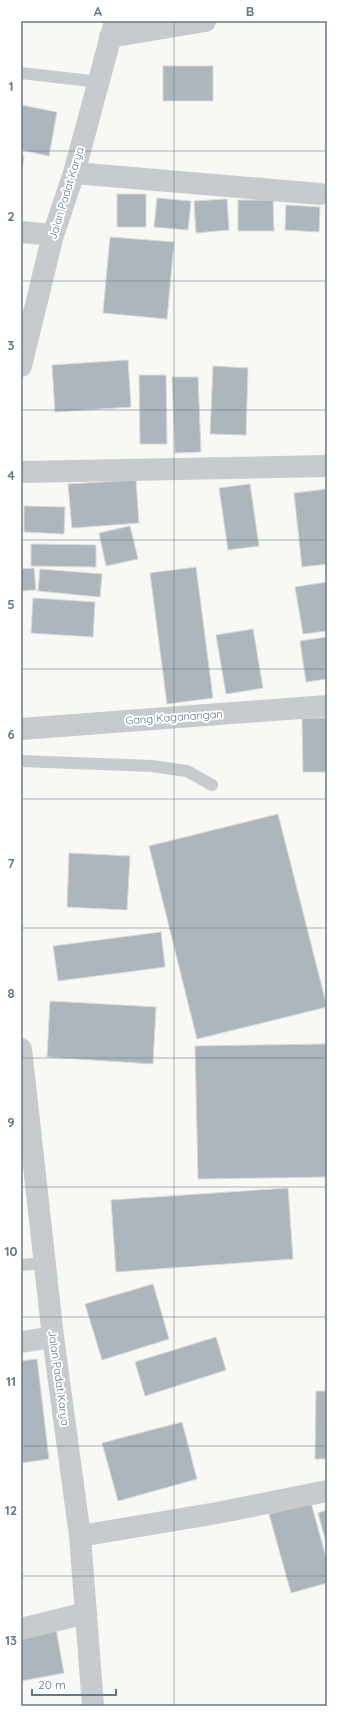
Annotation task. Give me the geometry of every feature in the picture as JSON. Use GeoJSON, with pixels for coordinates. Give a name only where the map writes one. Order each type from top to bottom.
{"type":"FeatureCollection","features":[{"type":"Feature","properties":{"kind":"street"},"geometry":{"type":"LineString","coordinates":[[113,29],[205,21]]}},
{"type":"Feature","properties":{"kind":"street","name":"Jalan Padat Karya"},"geometry":{"type":"LineString","coordinates":[[21,366],[52,235],[74,173],[113,29]]}},
{"type":"Feature","properties":{"kind":"street"},"geometry":{"type":"LineString","coordinates":[[74,173],[320,194]]}},
{"type":"Feature","properties":{"kind":"street"},"geometry":{"type":"LineString","coordinates":[[21,232],[52,235]]}},
{"type":"Feature","properties":{"kind":"street"},"geometry":{"type":"LineString","coordinates":[[21,472],[327,466]]}},
{"type":"Feature","properties":{"kind":"street","name":"Gang Kaganangan"},"geometry":{"type":"LineString","coordinates":[[21,729],[327,706]]}},
{"type":"Feature","properties":{"kind":"street","name":"Jalan Padat Karya"},"geometry":{"type":"LineString","coordinates":[[21,1049],[25,1116],[80,1536],[93,1706]]}},
{"type":"Feature","properties":{"kind":"street"},"geometry":{"type":"LineString","coordinates":[[21,1342],[53,1337]]}},
{"type":"Feature","properties":{"kind":"street"},"geometry":{"type":"LineString","coordinates":[[80,1536],[217,1513],[327,1491]]}},
{"type":"Feature","properties":{"kind":"street"},"geometry":{"type":"LineString","coordinates":[[21,1628],[86,1613]]}},
{"type":"Feature","properties":{"kind":"lane"},"geometry":{"type":"LineString","coordinates":[[21,73],[99,82]]}},
{"type":"Feature","properties":{"kind":"lane"},"geometry":{"type":"LineString","coordinates":[[21,761],[152,766],[187,771],[212,785]]}},
{"type":"Feature","properties":{"kind":"lane"},"geometry":{"type":"LineString","coordinates":[[21,1265],[45,1264]]}},
{"type":"Feature","properties":{"kind":"building"},"geometry":{"type":"Polygon","coordinates":[[[163,66],[213,66],[213,101],[163,101],[163,66]]]}},
{"type":"Feature","properties":{"kind":"building"},"geometry":{"type":"Polygon","coordinates":[[[21,105],[57,112],[49,156],[21,150],[21,105]]]}},
{"type":"Feature","properties":{"kind":"building"},"geometry":{"type":"Polygon","coordinates":[[[21,155],[24,156],[21,177],[21,155]]]}},
{"type":"Feature","properties":{"kind":"building"},"geometry":{"type":"Polygon","coordinates":[[[117,194],[146,194],[146,227],[117,227],[117,194]]]}},
{"type":"Feature","properties":{"kind":"building"},"geometry":{"type":"Polygon","coordinates":[[[157,198],[191,201],[188,230],[154,227],[157,198]]]}},
{"type":"Feature","properties":{"kind":"building"},"geometry":{"type":"Polygon","coordinates":[[[227,199],[229,230],[196,233],[194,201],[227,199]]]}},
{"type":"Feature","properties":{"kind":"building"},"geometry":{"type":"Polygon","coordinates":[[[238,200],[273,200],[274,231],[238,231],[238,200]]]}},
{"type":"Feature","properties":{"kind":"building"},"geometry":{"type":"Polygon","coordinates":[[[286,205],[320,207],[319,232],[285,230],[286,205]]]}},
{"type":"Feature","properties":{"kind":"building"},"geometry":{"type":"Polygon","coordinates":[[[110,237],[174,242],[167,319],[103,313],[110,237]]]}},
{"type":"Feature","properties":{"kind":"building"},"geometry":{"type":"Polygon","coordinates":[[[128,360],[131,407],[55,412],[52,365],[128,360]]]}},
{"type":"Feature","properties":{"kind":"building"},"geometry":{"type":"Polygon","coordinates":[[[213,366],[248,368],[246,435],[210,434],[213,366]]]}},
{"type":"Feature","properties":{"kind":"building"},"geometry":{"type":"Polygon","coordinates":[[[139,375],[166,375],[167,444],[140,444],[139,375]]]}},
{"type":"Feature","properties":{"kind":"building"},"geometry":{"type":"Polygon","coordinates":[[[172,377],[198,377],[201,452],[175,453],[172,377]]]}},
{"type":"Feature","properties":{"kind":"building"},"geometry":{"type":"Polygon","coordinates":[[[136,480],[139,523],[72,528],[68,484],[136,480]]]}},
{"type":"Feature","properties":{"kind":"building"},"geometry":{"type":"Polygon","coordinates":[[[250,484],[259,546],[228,550],[219,488],[250,484]]]}},
{"type":"Feature","properties":{"kind":"building"},"geometry":{"type":"Polygon","coordinates":[[[327,489],[327,564],[302,567],[294,493],[327,489]]]}},
{"type":"Feature","properties":{"kind":"building"},"geometry":{"type":"Polygon","coordinates":[[[24,506],[65,507],[64,534],[24,532],[24,506]]]}},
{"type":"Feature","properties":{"kind":"building"},"geometry":{"type":"Polygon","coordinates":[[[130,526],[138,559],[106,566],[99,533],[130,526]]]}},
{"type":"Feature","properties":{"kind":"building"},"geometry":{"type":"Polygon","coordinates":[[[31,544],[96,545],[96,567],[31,566],[31,544]]]}},
{"type":"Feature","properties":{"kind":"building"},"geometry":{"type":"Polygon","coordinates":[[[196,567],[213,698],[167,704],[150,573],[196,567]]]}},
{"type":"Feature","properties":{"kind":"building"},"geometry":{"type":"Polygon","coordinates":[[[34,568],[36,590],[21,591],[21,569],[34,568]]]}},
{"type":"Feature","properties":{"kind":"building"},"geometry":{"type":"Polygon","coordinates":[[[40,569],[102,574],[100,597],[38,591],[40,569]]]}},
{"type":"Feature","properties":{"kind":"building"},"geometry":{"type":"Polygon","coordinates":[[[327,582],[327,631],[303,634],[295,587],[327,582]]]}},
{"type":"Feature","properties":{"kind":"building"},"geometry":{"type":"Polygon","coordinates":[[[33,598],[95,602],[93,637],[31,633],[33,598]]]}},
{"type":"Feature","properties":{"kind":"building"},"geometry":{"type":"Polygon","coordinates":[[[253,629],[263,688],[226,694],[216,635],[253,629]]]}},
{"type":"Feature","properties":{"kind":"building"},"geometry":{"type":"Polygon","coordinates":[[[327,637],[327,679],[306,682],[300,641],[327,637]]]}},
{"type":"Feature","properties":{"kind":"building"},"geometry":{"type":"Polygon","coordinates":[[[302,718],[327,718],[327,772],[303,772],[302,718]]]}},
{"type":"Feature","properties":{"kind":"building"},"geometry":{"type":"Polygon","coordinates":[[[278,814],[327,1007],[197,1039],[149,846],[278,814]]]}},
{"type":"Feature","properties":{"kind":"building"},"geometry":{"type":"Polygon","coordinates":[[[69,853],[130,856],[127,910],[67,907],[69,853]]]}},
{"type":"Feature","properties":{"kind":"building"},"geometry":{"type":"Polygon","coordinates":[[[161,932],[165,967],[58,981],[53,946],[161,932]]]}},
{"type":"Feature","properties":{"kind":"building"},"geometry":{"type":"Polygon","coordinates":[[[50,1001],[156,1007],[153,1064],[47,1057],[50,1001]]]}},
{"type":"Feature","properties":{"kind":"building"},"geometry":{"type":"Polygon","coordinates":[[[327,1044],[327,1177],[198,1179],[195,1046],[327,1044]]]}},
{"type":"Feature","properties":{"kind":"building"},"geometry":{"type":"Polygon","coordinates":[[[288,1188],[293,1259],[116,1272],[111,1200],[288,1188]]]}},
{"type":"Feature","properties":{"kind":"building"},"geometry":{"type":"Polygon","coordinates":[[[153,1284],[169,1339],[102,1360],[85,1304],[153,1284]]]}},
{"type":"Feature","properties":{"kind":"building"},"geometry":{"type":"Polygon","coordinates":[[[216,1337],[226,1370],[145,1396],[135,1362],[216,1337]]]}},
{"type":"Feature","properties":{"kind":"building"},"geometry":{"type":"Polygon","coordinates":[[[37,1359],[49,1459],[21,1463],[21,1361],[37,1359]]]}},
{"type":"Feature","properties":{"kind":"building"},"geometry":{"type":"Polygon","coordinates":[[[316,1391],[327,1391],[327,1459],[315,1459],[316,1391]]]}},
{"type":"Feature","properties":{"kind":"building"},"geometry":{"type":"Polygon","coordinates":[[[182,1422],[197,1479],[118,1501],[102,1443],[182,1422]]]}},
{"type":"Feature","properties":{"kind":"building"},"geometry":{"type":"Polygon","coordinates":[[[311,1503],[327,1561],[327,1583],[291,1593],[269,1514],[311,1503]]]}},
{"type":"Feature","properties":{"kind":"building"},"geometry":{"type":"Polygon","coordinates":[[[327,1510],[327,1546],[318,1513],[327,1510]]]}},
{"type":"Feature","properties":{"kind":"building"},"geometry":{"type":"Polygon","coordinates":[[[56,1629],[64,1673],[21,1681],[21,1635],[56,1629]]]}}]}
